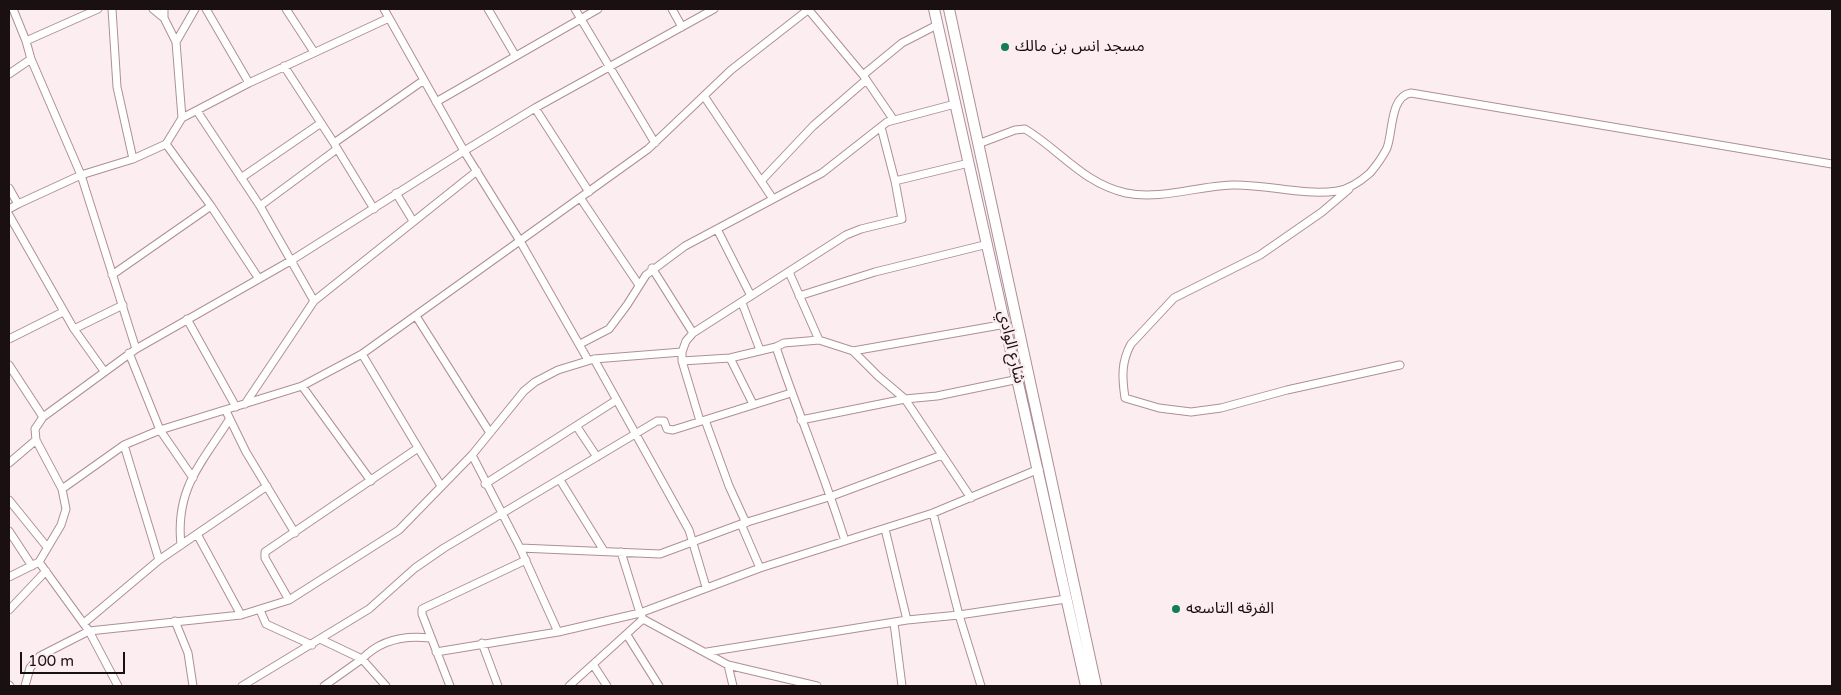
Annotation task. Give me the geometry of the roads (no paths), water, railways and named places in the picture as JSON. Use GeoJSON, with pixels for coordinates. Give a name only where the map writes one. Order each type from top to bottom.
{"type":"FeatureCollection","features":[{"type":"Feature","properties":{"kind":"main road","name":"شارع الوادي"},"geometry":{"type":"LineString","coordinates":[[934,9],[1039,469],[1046,479],[1096,686]]}},
{"type":"Feature","properties":{"kind":"main road","name":"شارع الوادي"},"geometry":{"type":"LineString","coordinates":[[949,9],[1046,479],[1066,599],[1086,686]]}},
{"type":"Feature","properties":{"kind":"street"},"geometry":{"type":"LineString","coordinates":[[12,9],[26,41],[31,59],[81,175],[136,349]]}},
{"type":"Feature","properties":{"kind":"street"},"geometry":{"type":"LineString","coordinates":[[26,41],[98,9]]}},
{"type":"Feature","properties":{"kind":"street"},"geometry":{"type":"LineString","coordinates":[[112,9],[117,87],[133,159]]}},
{"type":"Feature","properties":{"kind":"street"},"geometry":{"type":"LineString","coordinates":[[153,9],[164,18],[176,42],[182,118]]}},
{"type":"Feature","properties":{"kind":"street"},"geometry":{"type":"LineString","coordinates":[[164,9],[164,18]]}},
{"type":"Feature","properties":{"kind":"street"},"geometry":{"type":"LineString","coordinates":[[176,42],[195,9]]}},
{"type":"Feature","properties":{"kind":"street"},"geometry":{"type":"LineString","coordinates":[[206,9],[249,83]]}},
{"type":"Feature","properties":{"kind":"street"},"geometry":{"type":"LineString","coordinates":[[286,9],[314,52]]}},
{"type":"Feature","properties":{"kind":"street"},"geometry":{"type":"LineString","coordinates":[[384,9],[464,151],[635,434],[694,542],[706,587]]}},
{"type":"Feature","properties":{"kind":"street"},"geometry":{"type":"LineString","coordinates":[[488,9],[515,55]]}},
{"type":"Feature","properties":{"kind":"street"},"geometry":{"type":"LineString","coordinates":[[575,9],[655,143]]}},
{"type":"Feature","properties":{"kind":"street"},"geometry":{"type":"LineString","coordinates":[[436,102],[598,9]]}},
{"type":"Feature","properties":{"kind":"street"},"geometry":{"type":"LineString","coordinates":[[672,9],[682,27]]}},
{"type":"Feature","properties":{"kind":"street"},"geometry":{"type":"LineString","coordinates":[[9,577],[35,564],[61,525],[66,509],[62,489],[36,440],[35,428],[43,417],[129,353],[292,260],[464,151],[536,108],[714,9]]}},
{"type":"Feature","properties":{"kind":"street"},"geometry":{"type":"LineString","coordinates":[[62,489],[124,445],[160,430],[302,386],[362,354],[581,199],[655,143],[748,56],[808,9],[865,78],[892,119]]}},
{"type":"Feature","properties":{"kind":"street"},"geometry":{"type":"LineString","coordinates":[[9,209],[81,175],[133,159],[166,144],[182,118],[284,66],[389,18]]}},
{"type":"Feature","properties":{"kind":"street"},"geometry":{"type":"LineString","coordinates":[[762,180],[813,126],[902,43],[937,25]]}},
{"type":"Feature","properties":{"kind":"street"},"geometry":{"type":"LineString","coordinates":[[9,74],[31,59]]}},
{"type":"Feature","properties":{"kind":"street"},"geometry":{"type":"LineString","coordinates":[[284,66],[374,209]]}},
{"type":"Feature","properties":{"kind":"street"},"geometry":{"type":"LineString","coordinates":[[260,206],[335,146],[424,80]]}},
{"type":"Feature","properties":{"kind":"street"},"geometry":{"type":"LineString","coordinates":[[1400,365],[1287,390],[1221,408],[1191,412],[1159,408],[1124,398],[1123,360],[1130,344],[1174,298],[1260,255],[1322,212],[1369,173],[1382,157],[1388,143],[1399,100],[1404,95],[1411,93],[1832,164]]}},
{"type":"Feature","properties":{"kind":"street"},"geometry":{"type":"LineString","coordinates":[[704,96],[773,199]]}},
{"type":"Feature","properties":{"kind":"street"},"geometry":{"type":"LineString","coordinates":[[580,344],[599,335],[615,323],[638,285],[652,268],[685,246],[822,172],[892,119],[955,104]]}},
{"type":"Feature","properties":{"kind":"street"},"geometry":{"type":"LineString","coordinates":[[536,108],[589,192]]}},
{"type":"Feature","properties":{"kind":"street"},"geometry":{"type":"LineString","coordinates":[[197,111],[260,206],[314,302]]}},
{"type":"Feature","properties":{"kind":"street"},"geometry":{"type":"LineString","coordinates":[[241,178],[321,123]]}},
{"type":"Feature","properties":{"kind":"street"},"geometry":{"type":"LineString","coordinates":[[760,568],[703,421],[682,362],[682,352],[686,341],[693,333],[853,232],[902,219],[895,181],[881,126]]}},
{"type":"Feature","properties":{"kind":"street"},"geometry":{"type":"LineString","coordinates":[[978,144],[1015,130],[1025,129],[1089,178],[1126,193],[1170,193],[1232,185],[1266,186],[1316,192],[1339,190],[1355,184]]}},
{"type":"Feature","properties":{"kind":"street"},"geometry":{"type":"LineString","coordinates":[[166,144],[259,279]]}},
{"type":"Feature","properties":{"kind":"street"},"geometry":{"type":"LineString","coordinates":[[895,181],[969,163]]}},
{"type":"Feature","properties":{"kind":"street"},"geometry":{"type":"LineString","coordinates":[[245,404],[314,302],[477,171]]}},
{"type":"Feature","properties":{"kind":"street"},"geometry":{"type":"LineString","coordinates":[[9,188],[18,204]]}},
{"type":"Feature","properties":{"kind":"street"},"geometry":{"type":"LineString","coordinates":[[396,194],[413,221]]}},
{"type":"Feature","properties":{"kind":"street"},"geometry":{"type":"LineString","coordinates":[[581,199],[638,285]]}},
{"type":"Feature","properties":{"kind":"street"},"geometry":{"type":"LineString","coordinates":[[112,275],[210,206]]}},
{"type":"Feature","properties":{"kind":"street"},"geometry":{"type":"LineString","coordinates":[[9,215],[63,312],[104,371]]}},
{"type":"Feature","properties":{"kind":"street"},"geometry":{"type":"LineString","coordinates":[[717,229],[751,296]]}},
{"type":"Feature","properties":{"kind":"street"},"geometry":{"type":"LineString","coordinates":[[799,296],[875,272],[988,244]]}},
{"type":"Feature","properties":{"kind":"street"},"geometry":{"type":"LineString","coordinates":[[652,268],[693,333]]}},
{"type":"Feature","properties":{"kind":"street"},"geometry":{"type":"LineString","coordinates":[[789,272],[819,340]]}},
{"type":"Feature","properties":{"kind":"street"},"geometry":{"type":"LineString","coordinates":[[742,303],[760,350]]}},
{"type":"Feature","properties":{"kind":"street"},"geometry":{"type":"LineString","coordinates":[[74,329],[123,304]]}},
{"type":"Feature","properties":{"kind":"street"},"geometry":{"type":"LineString","coordinates":[[9,339],[63,312]]}},
{"type":"Feature","properties":{"kind":"street"},"geometry":{"type":"LineString","coordinates":[[416,316],[490,434]]}},
{"type":"Feature","properties":{"kind":"street"},"geometry":{"type":"LineString","coordinates":[[187,319],[236,407]]}},
{"type":"Feature","properties":{"kind":"street"},"geometry":{"type":"LineString","coordinates":[[853,352],[1006,324]]}},
{"type":"Feature","properties":{"kind":"street"},"geometry":{"type":"LineString","coordinates":[[682,362],[730,358],[776,347],[784,343],[819,340],[853,352],[872,371],[905,398],[971,498]]}},
{"type":"Feature","properties":{"kind":"street"},"geometry":{"type":"LineString","coordinates":[[776,347],[801,420],[832,496],[845,541]]}},
{"type":"Feature","properties":{"kind":"street"},"geometry":{"type":"LineString","coordinates":[[25,686],[30,668],[40,656],[89,631],[241,615],[289,600],[390,537],[472,455],[524,391],[535,382],[558,370],[591,360],[682,352]]}},
{"type":"Feature","properties":{"kind":"street"},"geometry":{"type":"LineString","coordinates":[[129,353],[160,430],[192,478]]}},
{"type":"Feature","properties":{"kind":"street"},"geometry":{"type":"LineString","coordinates":[[362,354],[441,486]]}},
{"type":"Feature","properties":{"kind":"street"},"geometry":{"type":"LineString","coordinates":[[730,358],[754,404]]}},
{"type":"Feature","properties":{"kind":"street"},"geometry":{"type":"LineString","coordinates":[[9,365],[43,417]]}},
{"type":"Feature","properties":{"kind":"street"},"geometry":{"type":"LineString","coordinates":[[801,420],[905,398],[937,396],[1018,379]]}},
{"type":"Feature","properties":{"kind":"street"},"geometry":{"type":"LineString","coordinates":[[302,386],[371,481]]}},
{"type":"Feature","properties":{"kind":"street"},"geometry":{"type":"LineString","coordinates":[[242,686],[370,609],[415,568],[501,514],[661,420],[670,430],[791,393]]}},
{"type":"Feature","properties":{"kind":"street"},"geometry":{"type":"LineString","coordinates":[[485,484],[615,401]]}},
{"type":"Feature","properties":{"kind":"street"},"geometry":{"type":"LineString","coordinates":[[226,411],[229,420],[295,533]]}},
{"type":"Feature","properties":{"kind":"street"},"geometry":{"type":"LineString","coordinates":[[181,545],[179,527],[183,496],[192,478],[229,420]]}},
{"type":"Feature","properties":{"kind":"street"},"geometry":{"type":"LineString","coordinates":[[577,427],[597,457]]}},
{"type":"Feature","properties":{"kind":"street"},"geometry":{"type":"LineString","coordinates":[[9,463],[36,440]]}},
{"type":"Feature","properties":{"kind":"street"},"geometry":{"type":"LineString","coordinates":[[124,445],[158,560]]}},
{"type":"Feature","properties":{"kind":"street"},"geometry":{"type":"LineString","coordinates":[[289,600],[264,555],[418,448]]}},
{"type":"Feature","properties":{"kind":"street"},"geometry":{"type":"LineString","coordinates":[[520,548],[660,554],[744,524],[832,496],[942,454]]}},
{"type":"Feature","properties":{"kind":"street"},"geometry":{"type":"LineString","coordinates":[[472,455],[485,484],[526,560],[558,632]]}},
{"type":"Feature","properties":{"kind":"street"},"geometry":{"type":"LineString","coordinates":[[436,652],[642,616],[706,587],[933,513],[1039,469]]}},
{"type":"Feature","properties":{"kind":"street"},"geometry":{"type":"LineString","coordinates":[[560,480],[604,551]]}},
{"type":"Feature","properties":{"kind":"street"},"geometry":{"type":"LineString","coordinates":[[84,624],[158,560],[267,486]]}},
{"type":"Feature","properties":{"kind":"street"},"geometry":{"type":"LineString","coordinates":[[9,500],[48,547]]}},
{"type":"Feature","properties":{"kind":"street"},"geometry":{"type":"LineString","coordinates":[[933,513],[959,615],[981,686]]}},
{"type":"Feature","properties":{"kind":"street"},"geometry":{"type":"LineString","coordinates":[[885,529],[907,620]]}},
{"type":"Feature","properties":{"kind":"street"},"geometry":{"type":"LineString","coordinates":[[9,531],[35,564],[46,571],[89,631],[118,686]]}},
{"type":"Feature","properties":{"kind":"street"},"geometry":{"type":"LineString","coordinates":[[197,534],[241,615]]}},
{"type":"Feature","properties":{"kind":"street"},"geometry":{"type":"LineString","coordinates":[[621,552],[642,616],[728,665],[790,684],[817,686]]}},
{"type":"Feature","properties":{"kind":"street"},"geometry":{"type":"LineString","coordinates":[[450,686],[430,638],[422,609],[526,560]]}},
{"type":"Feature","properties":{"kind":"street"},"geometry":{"type":"LineString","coordinates":[[9,610],[46,571]]}},
{"type":"Feature","properties":{"kind":"street"},"geometry":{"type":"LineString","coordinates":[[707,652],[907,620],[959,615],[1066,599]]}},
{"type":"Feature","properties":{"kind":"street"},"geometry":{"type":"LineString","coordinates":[[260,610],[266,624],[312,645]]}},
{"type":"Feature","properties":{"kind":"street"},"geometry":{"type":"LineString","coordinates":[[569,686],[627,635],[642,616]]}},
{"type":"Feature","properties":{"kind":"street"},"geometry":{"type":"LineString","coordinates":[[175,621],[188,653],[193,686]]}},
{"type":"Feature","properties":{"kind":"street"},"geometry":{"type":"LineString","coordinates":[[894,623],[902,686]]}},
{"type":"Feature","properties":{"kind":"street"},"geometry":{"type":"LineString","coordinates":[[627,635],[659,686]]}},
{"type":"Feature","properties":{"kind":"street"},"geometry":{"type":"LineString","coordinates":[[324,686],[362,660],[372,649],[393,640],[417,636],[430,638]]}},
{"type":"Feature","properties":{"kind":"street"},"geometry":{"type":"LineString","coordinates":[[320,639],[362,660],[386,686]]}},
{"type":"Feature","properties":{"kind":"street"},"geometry":{"type":"LineString","coordinates":[[482,644],[498,686]]}},
{"type":"Feature","properties":{"kind":"street"},"geometry":{"type":"LineString","coordinates":[[728,665],[733,686]]}},
{"type":"Feature","properties":{"kind":"street"},"geometry":{"type":"LineString","coordinates":[[594,666],[607,686]]}},
{"type":"Feature","properties":{"kind":"place","name":"مسجد انس بن مالك"},"geometry":{"type":"Point","coordinates":[1005,47]}},
{"type":"Feature","properties":{"kind":"place","name":"الفرقه التاسعه"},"geometry":{"type":"Point","coordinates":[1176,609]}}]}
